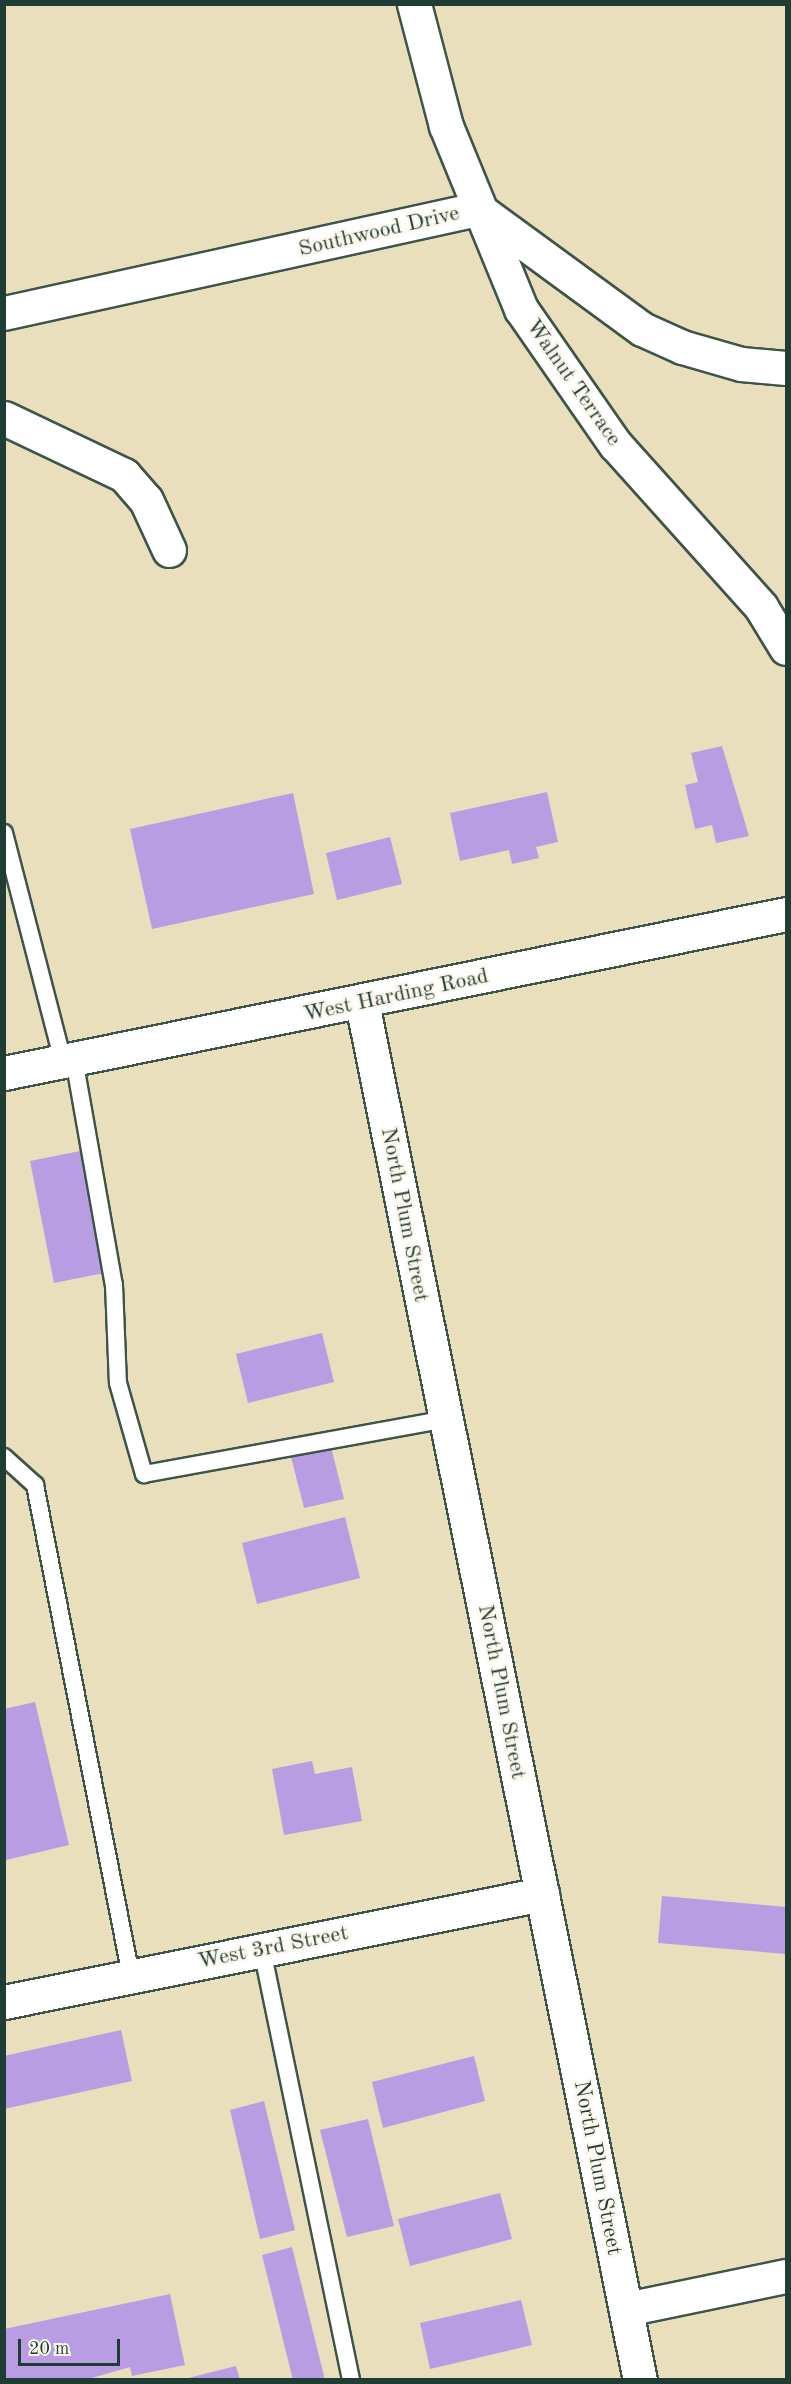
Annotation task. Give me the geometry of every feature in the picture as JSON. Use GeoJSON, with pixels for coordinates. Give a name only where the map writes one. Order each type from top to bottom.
{"type":"FeatureCollection","features":[{"type":"Feature","properties":{"kind":"street","name":"Walnut Terrace"},"geometry":{"type":"LineString","coordinates":[[414,4],[446,126],[477,209],[521,309],[562,374],[615,444],[761,607],[786,648]]}},
{"type":"Feature","properties":{"kind":"street","name":"Southwood Drive"},"geometry":{"type":"LineString","coordinates":[[4,313],[477,209],[642,329],[682,347],[741,364],[786,368]]}},
{"type":"Feature","properties":{"kind":"street"},"geometry":{"type":"LineString","coordinates":[[4,418],[124,475],[147,500],[169,550]]}},
{"type":"Feature","properties":{"kind":"street","name":"West Harding Road"},"geometry":{"type":"LineString","coordinates":[[4,1073],[362,1004],[786,914]]}},
{"type":"Feature","properties":{"kind":"street","name":"North Plum Street"},"geometry":{"type":"LineString","coordinates":[[362,1004],[640,2379]]}},
{"type":"Feature","properties":{"kind":"street","name":"West 3rd Street"},"geometry":{"type":"LineString","coordinates":[[4,2002],[542,1894]]}},
{"type":"Feature","properties":{"kind":"street"},"geometry":{"type":"LineString","coordinates":[[626,2309],[786,2276]]}},
{"type":"Feature","properties":{"kind":"lane"},"geometry":{"type":"LineString","coordinates":[[4,833],[68,1060],[114,1284],[118,1383],[144,1474],[446,1419]]}},
{"type":"Feature","properties":{"kind":"lane"},"geometry":{"type":"LineString","coordinates":[[4,1457],[35,1485],[131,1976]]}},
{"type":"Feature","properties":{"kind":"lane"},"geometry":{"type":"LineString","coordinates":[[262,1950],[351,2379]]}},
{"type":"Feature","properties":{"kind":"building"},"geometry":{"type":"Polygon","coordinates":[[[722,746],[749,836],[716,843],[712,825],[695,829],[685,785],[698,782],[691,753],[722,746]]]}},
{"type":"Feature","properties":{"kind":"building"},"geometry":{"type":"Polygon","coordinates":[[[547,792],[558,842],[536,847],[539,858],[512,864],[509,850],[460,861],[450,813],[547,792]]]}},
{"type":"Feature","properties":{"kind":"building"},"geometry":{"type":"Polygon","coordinates":[[[293,793],[314,894],[152,929],[130,829],[293,793]]]}},
{"type":"Feature","properties":{"kind":"building"},"geometry":{"type":"Polygon","coordinates":[[[390,837],[402,884],[337,900],[326,853],[390,837]]]}},
{"type":"Feature","properties":{"kind":"building"},"geometry":{"type":"Polygon","coordinates":[[[85,1150],[109,1272],[54,1283],[30,1161],[85,1150]]]}},
{"type":"Feature","properties":{"kind":"building"},"geometry":{"type":"Polygon","coordinates":[[[322,1333],[334,1382],[248,1403],[236,1354],[322,1333]]]}},
{"type":"Feature","properties":{"kind":"building"},"geometry":{"type":"Polygon","coordinates":[[[330,1443],[344,1499],[304,1508],[290,1453],[330,1443]]]}},
{"type":"Feature","properties":{"kind":"building"},"geometry":{"type":"Polygon","coordinates":[[[345,1517],[360,1578],[257,1604],[242,1543],[345,1517]]]}},
{"type":"Feature","properties":{"kind":"building"},"geometry":{"type":"Polygon","coordinates":[[[35,1702],[69,1845],[6,1860],[4,1709],[35,1702]]]}},
{"type":"Feature","properties":{"kind":"building"},"geometry":{"type":"Polygon","coordinates":[[[312,1761],[315,1774],[352,1767],[362,1821],[284,1835],[272,1769],[312,1761]]]}},
{"type":"Feature","properties":{"kind":"building"},"geometry":{"type":"Polygon","coordinates":[[[662,1896],[786,1907],[786,1954],[658,1943],[662,1896]]]}},
{"type":"Feature","properties":{"kind":"building"},"geometry":{"type":"Polygon","coordinates":[[[121,2030],[132,2081],[4,2109],[4,2056],[121,2030]]]}},
{"type":"Feature","properties":{"kind":"building"},"geometry":{"type":"Polygon","coordinates":[[[474,2056],[485,2101],[383,2128],[372,2082],[474,2056]]]}},
{"type":"Feature","properties":{"kind":"building"},"geometry":{"type":"Polygon","coordinates":[[[264,2101],[295,2230],[260,2239],[230,2110],[264,2101]]]}},
{"type":"Feature","properties":{"kind":"building"},"geometry":{"type":"Polygon","coordinates":[[[368,2119],[394,2226],[347,2237],[320,2130],[368,2119]]]}},
{"type":"Feature","properties":{"kind":"building"},"geometry":{"type":"Polygon","coordinates":[[[500,2193],[512,2239],[410,2266],[398,2219],[500,2193]]]}},
{"type":"Feature","properties":{"kind":"building"},"geometry":{"type":"Polygon","coordinates":[[[292,2247],[325,2380],[293,2380],[262,2255],[292,2247]]]}},
{"type":"Feature","properties":{"kind":"building"},"geometry":{"type":"Polygon","coordinates":[[[170,2294],[185,2365],[132,2376],[130,2367],[85,2380],[4,2380],[4,2329],[170,2294]]]}},
{"type":"Feature","properties":{"kind":"building"},"geometry":{"type":"Polygon","coordinates":[[[521,2300],[532,2345],[430,2369],[420,2323],[521,2300]]]}},
{"type":"Feature","properties":{"kind":"building"},"geometry":{"type":"Polygon","coordinates":[[[236,2366],[240,2380],[184,2380],[184,2379],[236,2366]]]}}]}
